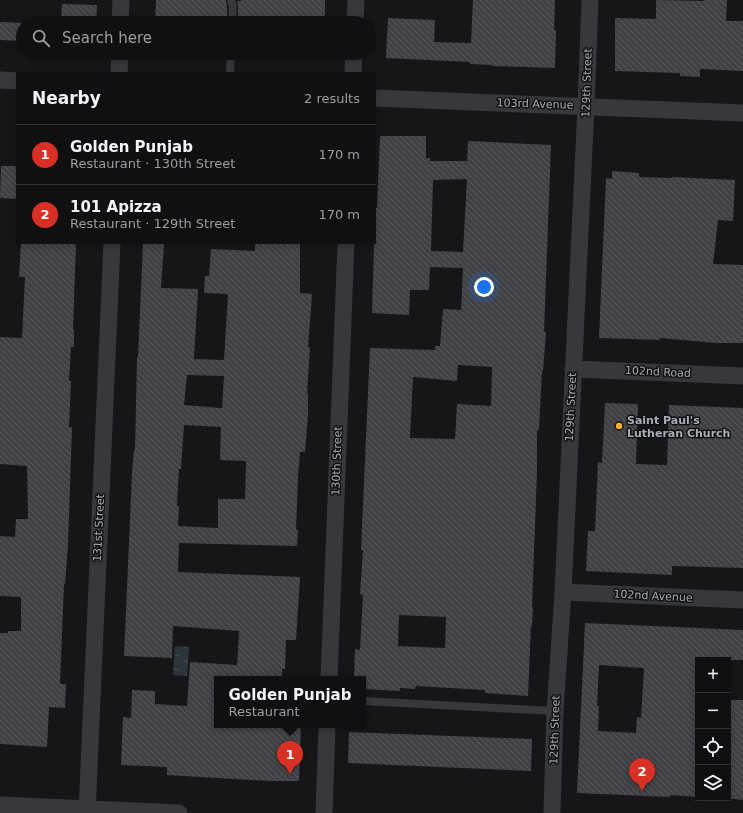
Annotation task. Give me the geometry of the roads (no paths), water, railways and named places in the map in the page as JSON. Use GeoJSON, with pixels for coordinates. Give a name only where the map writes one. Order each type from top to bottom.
{"type":"FeatureCollection","features":[{"type":"Feature","properties":{"kind":"street"},"geometry":{"type":"LineString","coordinates":[[120,16],[121,0]]}},
{"type":"Feature","properties":{"kind":"street"},"geometry":{"type":"LineString","coordinates":[[355,16],[356,0]]}},
{"type":"Feature","properties":{"kind":"street","name":"129th Street"},"geometry":{"type":"LineString","coordinates":[[552,813],[555,711],[563,592],[590,0]]}},
{"type":"Feature","properties":{"kind":"street"},"geometry":{"type":"LineString","coordinates":[[119,72],[120,60]]}},
{"type":"Feature","properties":{"kind":"street"},"geometry":{"type":"LineString","coordinates":[[353,72],[354,60]]}},
{"type":"Feature","properties":{"kind":"street"},"geometry":{"type":"LineString","coordinates":[[0,80],[16,81]]}},
{"type":"Feature","properties":{"kind":"street","name":"103rd Avenue"},"geometry":{"type":"LineString","coordinates":[[376,98],[743,113]]}},
{"type":"Feature","properties":{"kind":"street","name":"131st Street"},"geometry":{"type":"LineString","coordinates":[[87,811],[112,244]]}},
{"type":"Feature","properties":{"kind":"street","name":"130th Street"},"geometry":{"type":"LineString","coordinates":[[329,676],[346,244]]}},
{"type":"Feature","properties":{"kind":"street","name":"102nd Road"},"geometry":{"type":"LineString","coordinates":[[573,368],[743,376]]}},
{"type":"Feature","properties":{"kind":"street","name":"102nd Avenue"},"geometry":{"type":"LineString","coordinates":[[563,592],[743,600]]}},
{"type":"Feature","properties":{"kind":"street"},"geometry":{"type":"LineString","coordinates":[[324,813],[327,728]]}},
{"type":"Feature","properties":{"kind":"street"},"geometry":{"type":"LineString","coordinates":[[0,805],[87,811],[179,813]]}},
{"type":"Feature","properties":{"kind":"lane"},"geometry":{"type":"LineString","coordinates":[[231,0],[233,6],[232,16]]}},
{"type":"Feature","properties":{"kind":"lane"},"geometry":{"type":"LineString","coordinates":[[230,72],[231,60]]}},
{"type":"Feature","properties":{"kind":"lane"},"geometry":{"type":"LineString","coordinates":[[366,701],[555,711]]}},
{"type":"Feature","properties":{"kind":"water"},"geometry":{"type":"Polygon","coordinates":[[[175,646],[189,647],[187,676],[173,675],[175,646]]]}},
{"type":"Feature","properties":{"kind":"place","name":"Saint Paul's Lutheran Church"},"geometry":{"type":"Point","coordinates":[619,426]}},
{"type":"Feature","properties":{"kind":"place","name":"Golden Punjab"},"geometry":{"type":"Point","coordinates":[290,774]}},
{"type":"Feature","properties":{"kind":"place","name":"101 Apizza"},"geometry":{"type":"Point","coordinates":[642,791]}}]}
